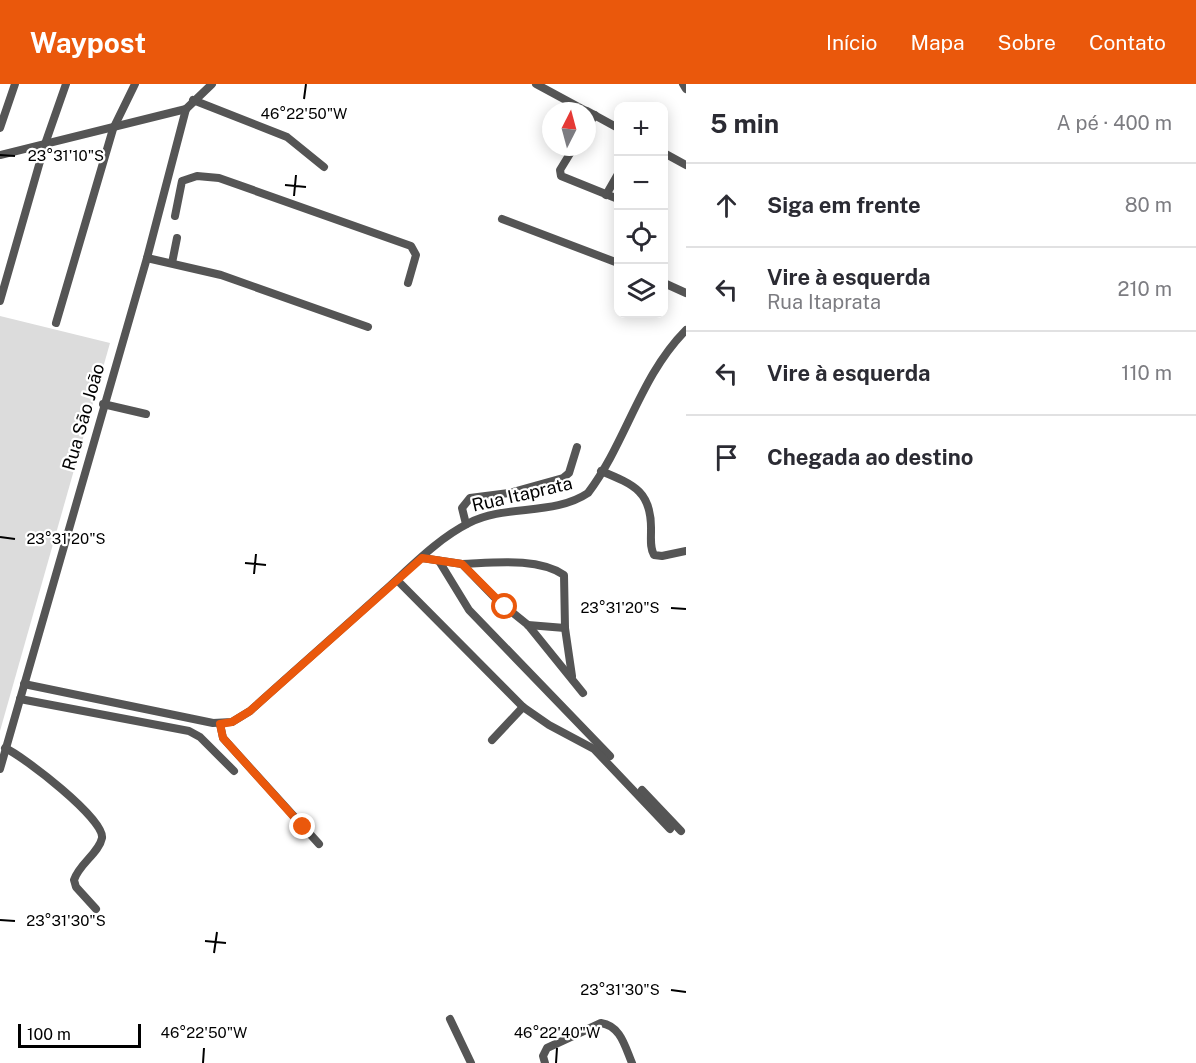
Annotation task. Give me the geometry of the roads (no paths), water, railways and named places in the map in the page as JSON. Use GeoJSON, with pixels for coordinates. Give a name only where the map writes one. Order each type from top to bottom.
{"type":"FeatureCollection","features":[{"type":"Feature","properties":{"kind":"street"},"geometry":{"type":"LineString","coordinates":[[0,128],[15,84]]}},
{"type":"Feature","properties":{"kind":"street"},"geometry":{"type":"LineString","coordinates":[[0,300],[45,144],[66,84]]}},
{"type":"Feature","properties":{"kind":"street"},"geometry":{"type":"LineString","coordinates":[[56,322],[113,129],[135,84]]}},
{"type":"Feature","properties":{"kind":"street","name":"Rua São João"},"geometry":{"type":"LineString","coordinates":[[0,769],[103,404],[147,258],[186,109],[212,84]]}},
{"type":"Feature","properties":{"kind":"street"},"geometry":{"type":"LineString","coordinates":[[536,84],[569,102]]}},
{"type":"Feature","properties":{"kind":"street"},"geometry":{"type":"LineString","coordinates":[[683,84],[686,89]]}},
{"type":"Feature","properties":{"kind":"street"},"geometry":{"type":"LineString","coordinates":[[193,100],[286,137],[324,167]]}},
{"type":"Feature","properties":{"kind":"street"},"geometry":{"type":"LineString","coordinates":[[0,155],[113,129],[186,109]]}},
{"type":"Feature","properties":{"kind":"street"},"geometry":{"type":"LineString","coordinates":[[596,117],[614,126]]}},
{"type":"Feature","properties":{"kind":"street"},"geometry":{"type":"LineString","coordinates":[[569,156],[560,170],[561,176],[614,198]]}},
{"type":"Feature","properties":{"kind":"street"},"geometry":{"type":"LineString","coordinates":[[668,156],[686,165]]}},
{"type":"Feature","properties":{"kind":"street"},"geometry":{"type":"LineString","coordinates":[[168,178],[182,181],[197,176],[219,178],[411,246],[416,255],[408,283]]}},
{"type":"Feature","properties":{"kind":"street"},"geometry":{"type":"LineString","coordinates":[[175,216],[182,181]]}},
{"type":"Feature","properties":{"kind":"street"},"geometry":{"type":"LineString","coordinates":[[606,195],[614,181]]}},
{"type":"Feature","properties":{"kind":"street"},"geometry":{"type":"LineString","coordinates":[[502,219],[614,261]]}},
{"type":"Feature","properties":{"kind":"street"},"geometry":{"type":"LineString","coordinates":[[172,263],[177,238]]}},
{"type":"Feature","properties":{"kind":"street"},"geometry":{"type":"LineString","coordinates":[[147,258],[221,275],[368,327]]}},
{"type":"Feature","properties":{"kind":"street"},"geometry":{"type":"LineString","coordinates":[[668,285],[686,293]]}},
{"type":"Feature","properties":{"kind":"street","name":"Rua Itaprata"},"geometry":{"type":"LineString","coordinates":[[220,724],[232,722],[250,711],[422,558],[466,524],[480,517],[580,498],[588,493],[649,380],[663,357],[686,330]]}},
{"type":"Feature","properties":{"kind":"street"},"geometry":{"type":"LineString","coordinates":[[103,404],[146,414]]}},
{"type":"Feature","properties":{"kind":"street"},"geometry":{"type":"LineString","coordinates":[[466,524],[462,516],[465,501],[470,498],[508,493],[563,478],[568,473],[577,447]]}},
{"type":"Feature","properties":{"kind":"street"},"geometry":{"type":"LineString","coordinates":[[601,471],[621,479],[645,496],[651,515],[654,555],[662,556],[686,551]]}},
{"type":"Feature","properties":{"kind":"street"},"geometry":{"type":"LineString","coordinates":[[422,558],[462,564],[505,563],[542,567],[564,575],[566,584],[565,628],[572,676]]}},
{"type":"Feature","properties":{"kind":"street"},"geometry":{"type":"LineString","coordinates":[[439,561],[470,610],[681,831]]}},
{"type":"Feature","properties":{"kind":"street"},"geometry":{"type":"LineString","coordinates":[[462,564],[490,594],[528,625],[584,693]]}},
{"type":"Feature","properties":{"kind":"street"},"geometry":{"type":"LineString","coordinates":[[397,580],[523,707],[549,726],[594,748],[670,829]]}},
{"type":"Feature","properties":{"kind":"street"},"geometry":{"type":"LineString","coordinates":[[528,625],[565,628]]}},
{"type":"Feature","properties":{"kind":"street"},"geometry":{"type":"LineString","coordinates":[[24,684],[138,710],[220,724],[223,738],[319,844]]}},
{"type":"Feature","properties":{"kind":"street"},"geometry":{"type":"LineString","coordinates":[[20,699],[189,731],[200,737],[234,771]]}},
{"type":"Feature","properties":{"kind":"street"},"geometry":{"type":"LineString","coordinates":[[492,740],[523,707]]}},
{"type":"Feature","properties":{"kind":"street"},"geometry":{"type":"LineString","coordinates":[[5,748],[53,780],[100,829],[101,840],[74,880],[76,887],[96,909]]}},
{"type":"Feature","properties":{"kind":"street"},"geometry":{"type":"LineString","coordinates":[[450,1019],[471,1063]]}},
{"type":"Feature","properties":{"kind":"street"},"geometry":{"type":"LineString","coordinates":[[545,1063],[543,1056],[547,1048],[601,1023],[610,1024],[618,1030],[632,1063]]}}]}
